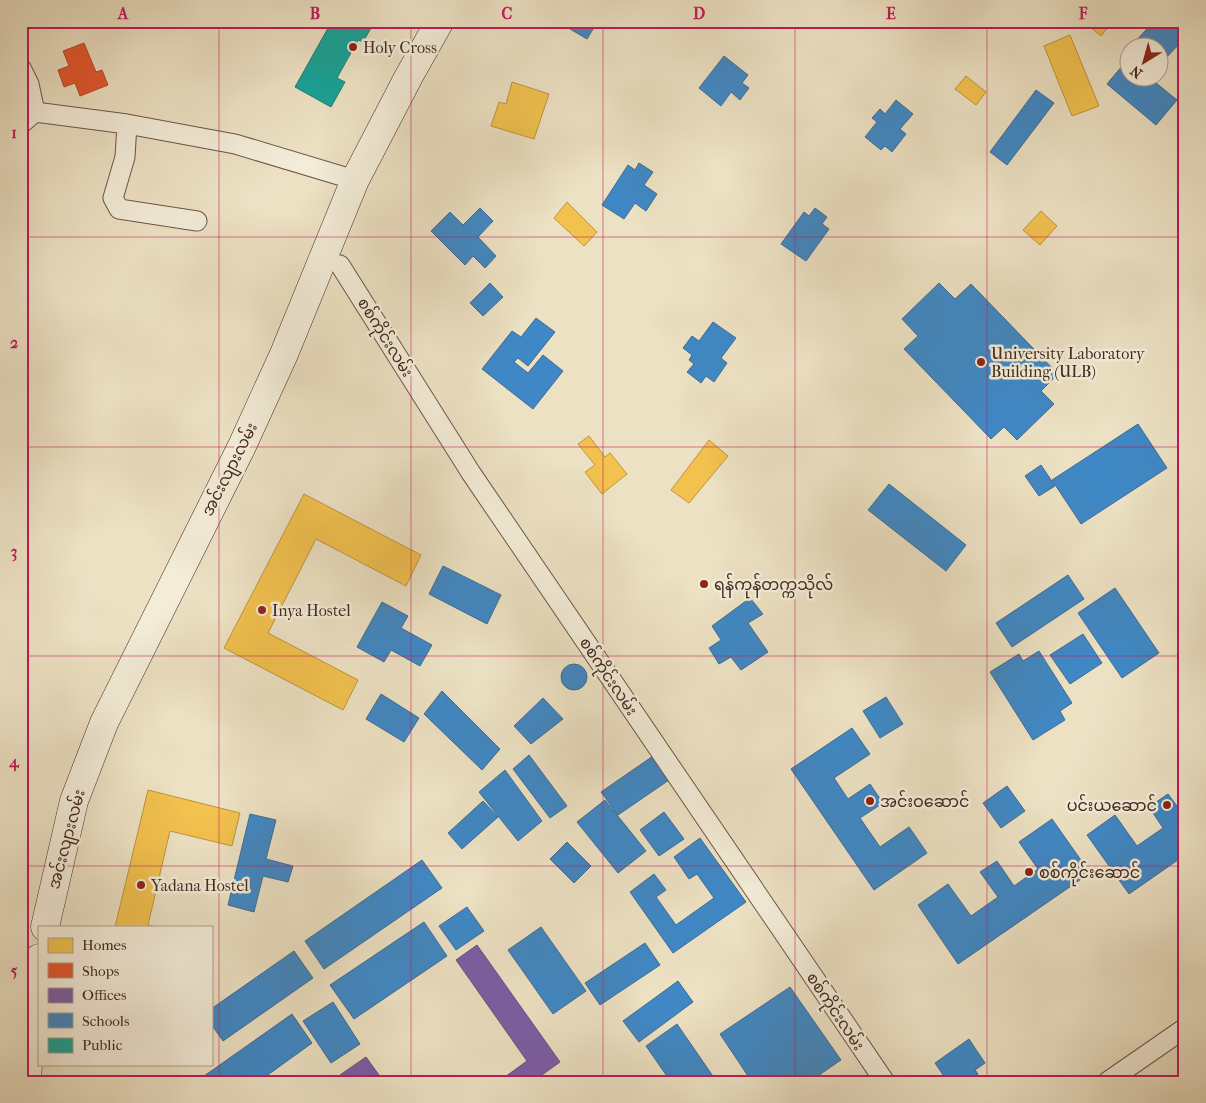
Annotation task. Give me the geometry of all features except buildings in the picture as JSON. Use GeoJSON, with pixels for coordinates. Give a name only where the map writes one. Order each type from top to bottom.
{"type":"FeatureCollection","features":[{"type":"Feature","properties":{"kind":"main road","name":"အင်းလျားလမ်း"},"geometry":{"type":"LineString","coordinates":[[45,926],[74,801],[104,723],[242,446],[284,354],[356,180],[408,76],[440,21]]}},
{"type":"Feature","properties":{"kind":"main road"},"geometry":{"type":"LineString","coordinates":[[24,1081],[32,994],[38,963]]}},
{"type":"Feature","properties":{"kind":"street"},"geometry":{"type":"LineString","coordinates":[[21,68],[29,84],[28,118],[127,124],[235,144],[356,180]]}},
{"type":"Feature","properties":{"kind":"street"},"geometry":{"type":"LineString","coordinates":[[127,124],[124,157],[113,198],[119,209],[197,222]]}},
{"type":"Feature","properties":{"kind":"street","name":"စစ်ကိုင်းလမ်း"},"geometry":{"type":"LineString","coordinates":[[340,265],[470,473],[884,1082]]}},
{"type":"Feature","properties":{"kind":"street"},"geometry":{"type":"LineString","coordinates":[[1107,1082],[1185,1028]]}},
{"type":"Feature","properties":{"kind":"place","name":"Holy Cross"},"geometry":{"type":"Point","coordinates":[353,47]}},
{"type":"Feature","properties":{"kind":"place","name":"University Laboratory Building (ULB)"},"geometry":{"type":"Point","coordinates":[981,362]}},
{"type":"Feature","properties":{"kind":"place","name":"ရန်ကုန်တက္ကသိုလ်"},"geometry":{"type":"Point","coordinates":[704,584]}},
{"type":"Feature","properties":{"kind":"place","name":"Inya Hostel"},"geometry":{"type":"Point","coordinates":[262,610]}},
{"type":"Feature","properties":{"kind":"place","name":"အင်းဝ‌ဆောင်"},"geometry":{"type":"Point","coordinates":[870,801]}},
{"type":"Feature","properties":{"kind":"place","name":"ပင်းယဆောင်"},"geometry":{"type":"Point","coordinates":[1167,805]}},
{"type":"Feature","properties":{"kind":"place","name":"စစ်ကိုင်းဆောင်"},"geometry":{"type":"Point","coordinates":[1029,872]}},
{"type":"Feature","properties":{"kind":"place","name":"Yadana Hostel"},"geometry":{"type":"Point","coordinates":[141,885]}}]}
